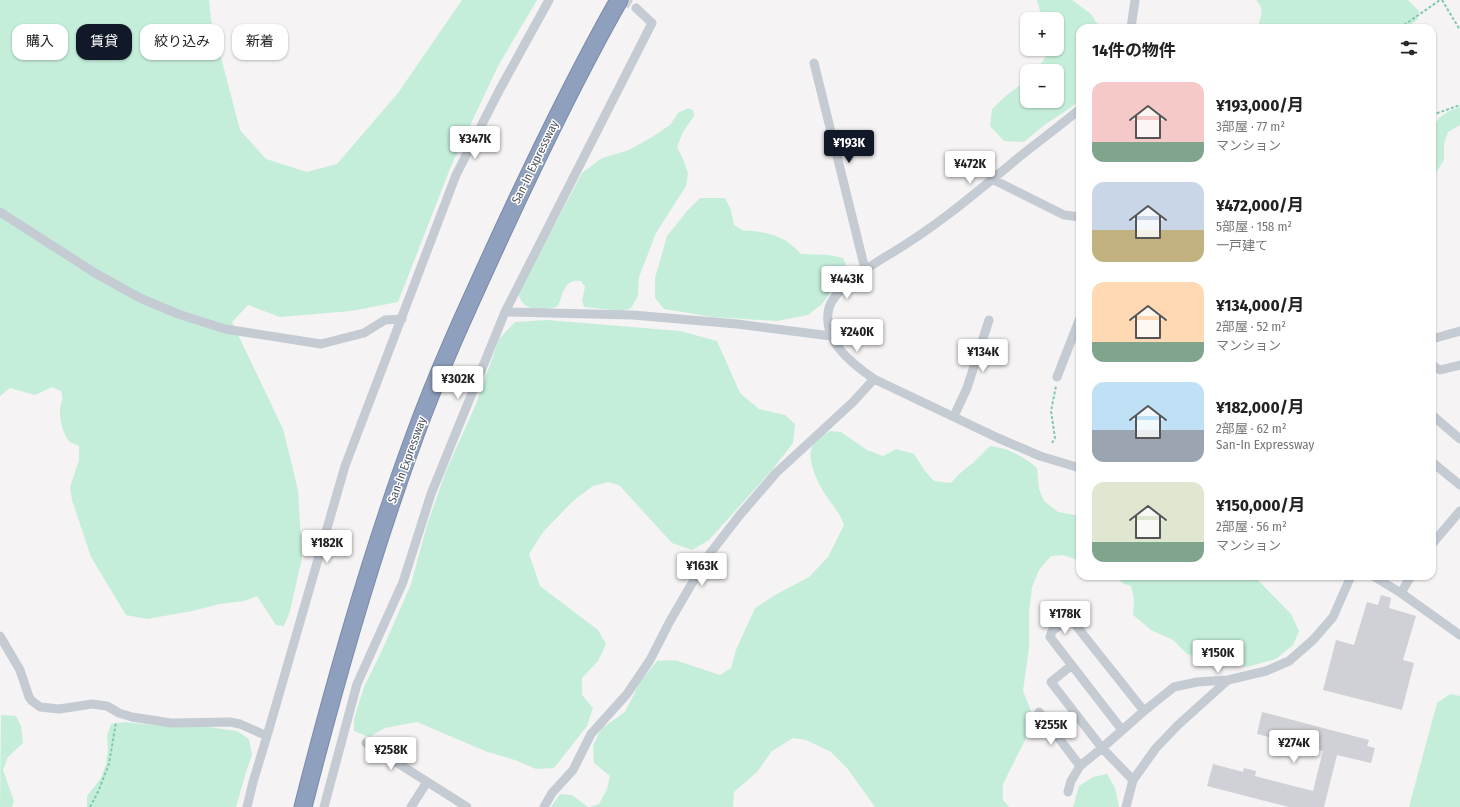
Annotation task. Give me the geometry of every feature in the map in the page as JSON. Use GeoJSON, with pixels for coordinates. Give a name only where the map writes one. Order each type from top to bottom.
{"type":"FeatureCollection","features":[{"type":"Feature","properties":{"kind":"highway","name":"San-In Expressway"},"geometry":{"type":"LineString","coordinates":[[303,807],[328,708],[370,564],[416,434],[465,315],[521,191],[590,50],[619,0]]}},
{"type":"Feature","properties":{"kind":"street"},"geometry":{"type":"LineString","coordinates":[[247,807],[252,782],[267,736],[345,466],[456,175],[500,89],[549,0]]}},
{"type":"Feature","properties":{"kind":"street"},"geometry":{"type":"LineString","coordinates":[[1132,24],[1135,0]]}},
{"type":"Feature","properties":{"kind":"street"},"geometry":{"type":"LineString","coordinates":[[326,806],[356,684],[403,582],[431,494],[505,312],[652,23],[636,8]]}},
{"type":"Feature","properties":{"kind":"street"},"geometry":{"type":"LineString","coordinates":[[814,63],[865,269]]}},
{"type":"Feature","properties":{"kind":"street"},"geometry":{"type":"LineString","coordinates":[[1076,111],[994,180],[941,221],[865,269],[835,296],[829,307],[828,322],[831,336],[843,354],[858,368],[874,379],[998,438],[1040,456],[1076,467]]}},
{"type":"Feature","properties":{"kind":"street"},"geometry":{"type":"LineString","coordinates":[[994,180],[1064,215],[1076,216]]}},
{"type":"Feature","properties":{"kind":"street"},"geometry":{"type":"LineString","coordinates":[[0,212],[95,273],[140,298],[178,314],[225,329],[321,344],[364,333],[385,320],[402,319]]}},
{"type":"Feature","properties":{"kind":"street"},"geometry":{"type":"LineString","coordinates":[[505,312],[633,315],[738,324],[831,336]]}},
{"type":"Feature","properties":{"kind":"street"},"geometry":{"type":"LineString","coordinates":[[954,416],[967,388],[989,320]]}},
{"type":"Feature","properties":{"kind":"street"},"geometry":{"type":"LineString","coordinates":[[1436,337],[1460,331]]}},
{"type":"Feature","properties":{"kind":"street"},"geometry":{"type":"LineString","coordinates":[[1058,377],[1076,337]]}},
{"type":"Feature","properties":{"kind":"street"},"geometry":{"type":"LineString","coordinates":[[1436,368],[1440,370],[1460,365]]}},
{"type":"Feature","properties":{"kind":"street"},"geometry":{"type":"LineString","coordinates":[[544,807],[552,793],[573,770],[591,734],[627,694],[650,660],[670,621],[708,556],[739,516],[776,473],[853,402],[874,379]]}},
{"type":"Feature","properties":{"kind":"street"},"geometry":{"type":"LineString","coordinates":[[1436,418],[1460,439]]}},
{"type":"Feature","properties":{"kind":"street"},"geometry":{"type":"LineString","coordinates":[[1436,465],[1460,485]]}},
{"type":"Feature","properties":{"kind":"street"},"geometry":{"type":"LineString","coordinates":[[1436,539],[1460,512]]}},
{"type":"Feature","properties":{"kind":"street"},"geometry":{"type":"LineString","coordinates":[[1068,792],[1071,781],[1080,766],[1174,687],[1197,682],[1228,680],[1266,670],[1289,661],[1313,640],[1333,617],[1349,580]]}},
{"type":"Feature","properties":{"kind":"street"},"geometry":{"type":"LineString","coordinates":[[1380,580],[1401,593],[1460,635]]}},
{"type":"Feature","properties":{"kind":"street"},"geometry":{"type":"LineString","coordinates":[[1401,593],[1409,580]]}},
{"type":"Feature","properties":{"kind":"street"},"geometry":{"type":"LineString","coordinates":[[1122,730],[1050,637],[1052,631],[1066,621],[1074,623],[1144,711]]}},
{"type":"Feature","properties":{"kind":"street"},"geometry":{"type":"LineString","coordinates":[[0,636],[20,670],[29,697],[36,705],[40,707],[58,709],[92,704],[107,706],[132,718],[171,723],[230,722],[240,724],[267,736]]}},
{"type":"Feature","properties":{"kind":"street"},"geometry":{"type":"LineString","coordinates":[[1072,665],[1051,682],[1102,748],[1133,780]]}},
{"type":"Feature","properties":{"kind":"street"},"geometry":{"type":"LineString","coordinates":[[1126,807],[1133,780],[1156,748],[1178,724],[1228,680]]}},
{"type":"Feature","properties":{"kind":"street"},"geometry":{"type":"LineString","coordinates":[[1039,712],[1080,766]]}},
{"type":"Feature","properties":{"kind":"street"},"geometry":{"type":"LineString","coordinates":[[366,743],[467,807]]}},
{"type":"Feature","properties":{"kind":"street"},"geometry":{"type":"LineString","coordinates":[[412,807],[427,782]]}},
{"type":"Feature","properties":{"kind":"path"},"geometry":{"type":"LineString","coordinates":[[1406,24],[1441,0],[1460,30]]}},
{"type":"Feature","properties":{"kind":"path"},"geometry":{"type":"LineString","coordinates":[[1436,113],[1460,104]]}},
{"type":"Feature","properties":{"kind":"path"},"geometry":{"type":"LineString","coordinates":[[1052,443],[1055,438],[1051,411],[1058,377]]}},
{"type":"Feature","properties":{"kind":"path"},"geometry":{"type":"LineString","coordinates":[[90,807],[98,792],[109,764],[119,713]]}},
{"type":"Feature","properties":{"kind":"green space"},"geometry":{"type":"Polygon","coordinates":[[[0,0],[209,0],[212,24],[140,24],[140,60],[222,60],[240,130],[266,159],[307,172],[337,164],[398,93],[462,0],[537,0],[498,66],[451,166],[398,302],[351,311],[280,317],[248,305],[232,322],[283,429],[298,490],[302,558],[290,611],[284,626],[276,625],[257,596],[244,601],[220,604],[192,611],[147,619],[126,615],[91,557],[72,500],[70,487],[79,460],[79,446],[70,442],[63,431],[60,413],[62,399],[61,391],[52,387],[35,395],[10,388],[0,396],[0,0]]]}},
{"type":"Feature","properties":{"kind":"green space"},"geometry":{"type":"Polygon","coordinates":[[[1037,0],[1072,0],[1091,14],[1097,24],[1076,24],[1076,103],[1043,126],[1024,142],[1004,141],[990,126],[992,109],[1020,85],[1020,108],[1064,108],[1064,64],[1040,64],[1045,56],[1064,56],[1064,12],[1040,12],[1037,0]]]}},
{"type":"Feature","properties":{"kind":"green space"},"geometry":{"type":"Polygon","coordinates":[[[1256,0],[1408,0],[1419,11],[1417,20],[1411,24],[1259,24],[1262,10],[1256,0]]]}},
{"type":"Feature","properties":{"kind":"green space"},"geometry":{"type":"Polygon","coordinates":[[[1460,107],[1460,125],[1448,132],[1444,143],[1444,160],[1436,173],[1436,123],[1439,118],[1449,111],[1460,107]]]}},
{"type":"Feature","properties":{"kind":"green space"},"geometry":{"type":"Polygon","coordinates":[[[688,108],[693,110],[694,116],[683,132],[677,147],[688,173],[686,186],[656,233],[639,277],[638,296],[631,308],[622,311],[584,307],[582,300],[585,287],[581,281],[575,281],[568,284],[563,291],[558,306],[541,310],[528,307],[524,304],[519,296],[520,290],[582,173],[602,158],[629,150],[652,137],[670,125],[678,113],[688,108]]]}},
{"type":"Feature","properties":{"kind":"green space"},"geometry":{"type":"Polygon","coordinates":[[[700,198],[725,198],[731,210],[734,225],[747,231],[766,233],[778,237],[788,242],[801,254],[829,255],[843,258],[846,264],[833,289],[822,304],[808,315],[777,321],[712,317],[664,309],[655,298],[655,278],[667,236],[687,211],[700,198]]]}},
{"type":"Feature","properties":{"kind":"green space"},"geometry":{"type":"Polygon","coordinates":[[[547,320],[680,331],[717,341],[740,393],[759,409],[785,415],[795,424],[793,443],[772,470],[709,540],[692,550],[672,543],[619,485],[608,482],[593,486],[573,501],[543,532],[529,554],[540,586],[598,630],[606,644],[598,661],[582,678],[582,695],[593,708],[587,726],[554,768],[536,769],[515,760],[485,751],[417,722],[385,728],[369,737],[354,731],[354,719],[364,687],[411,584],[427,525],[446,471],[476,404],[499,339],[515,322],[547,320]]]}},
{"type":"Feature","properties":{"kind":"green space"},"geometry":{"type":"Polygon","coordinates":[[[830,431],[841,432],[867,450],[883,456],[896,449],[914,454],[925,471],[934,481],[951,483],[990,446],[997,447],[1021,456],[1037,468],[1039,489],[1044,501],[1058,512],[1076,515],[1076,560],[1063,555],[1051,556],[1039,570],[1032,587],[1029,612],[1029,648],[1023,691],[1031,711],[1028,734],[1003,784],[1003,800],[1009,807],[875,807],[847,768],[831,752],[806,740],[793,738],[772,751],[757,772],[734,792],[733,807],[590,807],[599,804],[607,789],[610,776],[594,763],[593,746],[601,729],[625,712],[640,682],[657,661],[675,660],[720,675],[731,668],[736,650],[755,608],[775,595],[809,577],[828,557],[844,525],[840,516],[820,486],[812,466],[812,447],[822,436],[830,431]]]}},
{"type":"Feature","properties":{"kind":"green space"},"geometry":{"type":"Polygon","coordinates":[[[1119,580],[1258,580],[1291,614],[1299,631],[1293,645],[1276,659],[1247,667],[1215,662],[1187,654],[1173,640],[1151,630],[1133,615],[1134,599],[1131,586],[1124,584],[1119,580]]]}},
{"type":"Feature","properties":{"kind":"green space"},"geometry":{"type":"Polygon","coordinates":[[[1450,694],[1460,696],[1460,807],[1409,807],[1437,703],[1450,694]]]}},
{"type":"Feature","properties":{"kind":"green space"},"geometry":{"type":"Polygon","coordinates":[[[1,715],[16,716],[21,726],[23,743],[8,757],[3,770],[14,801],[12,807],[0,807],[1,715]]]}},
{"type":"Feature","properties":{"kind":"green space"},"geometry":{"type":"Polygon","coordinates":[[[125,722],[162,726],[202,726],[237,731],[249,739],[252,755],[236,807],[87,807],[87,796],[101,778],[106,764],[108,749],[107,736],[111,724],[125,722]]]}},
{"type":"Feature","properties":{"kind":"green space"},"geometry":{"type":"Polygon","coordinates":[[[1107,774],[1115,788],[1119,807],[1073,807],[1079,786],[1093,777],[1107,774]]]}},
{"type":"Feature","properties":{"kind":"green space"},"geometry":{"type":"Polygon","coordinates":[[[560,794],[572,795],[588,807],[551,807],[560,794]]]}},
{"type":"Feature","properties":{"kind":"building"},"geometry":{"type":"Polygon","coordinates":[[[1381,595],[1391,598],[1389,608],[1416,616],[1403,660],[1414,663],[1402,710],[1323,690],[1336,640],[1354,645],[1367,602],[1378,605],[1381,595]]]}},
{"type":"Feature","properties":{"kind":"building"},"geometry":{"type":"Polygon","coordinates":[[[1262,712],[1369,740],[1367,746],[1375,748],[1371,763],[1337,755],[1324,807],[1289,807],[1207,786],[1213,764],[1243,772],[1244,768],[1256,771],[1255,776],[1313,791],[1323,751],[1257,734],[1262,712]]]}},
{"type":"Feature","properties":{"kind":"tunnel"},"geometry":{"type":"LineString","coordinates":[[623,0],[636,8]]}}]}
